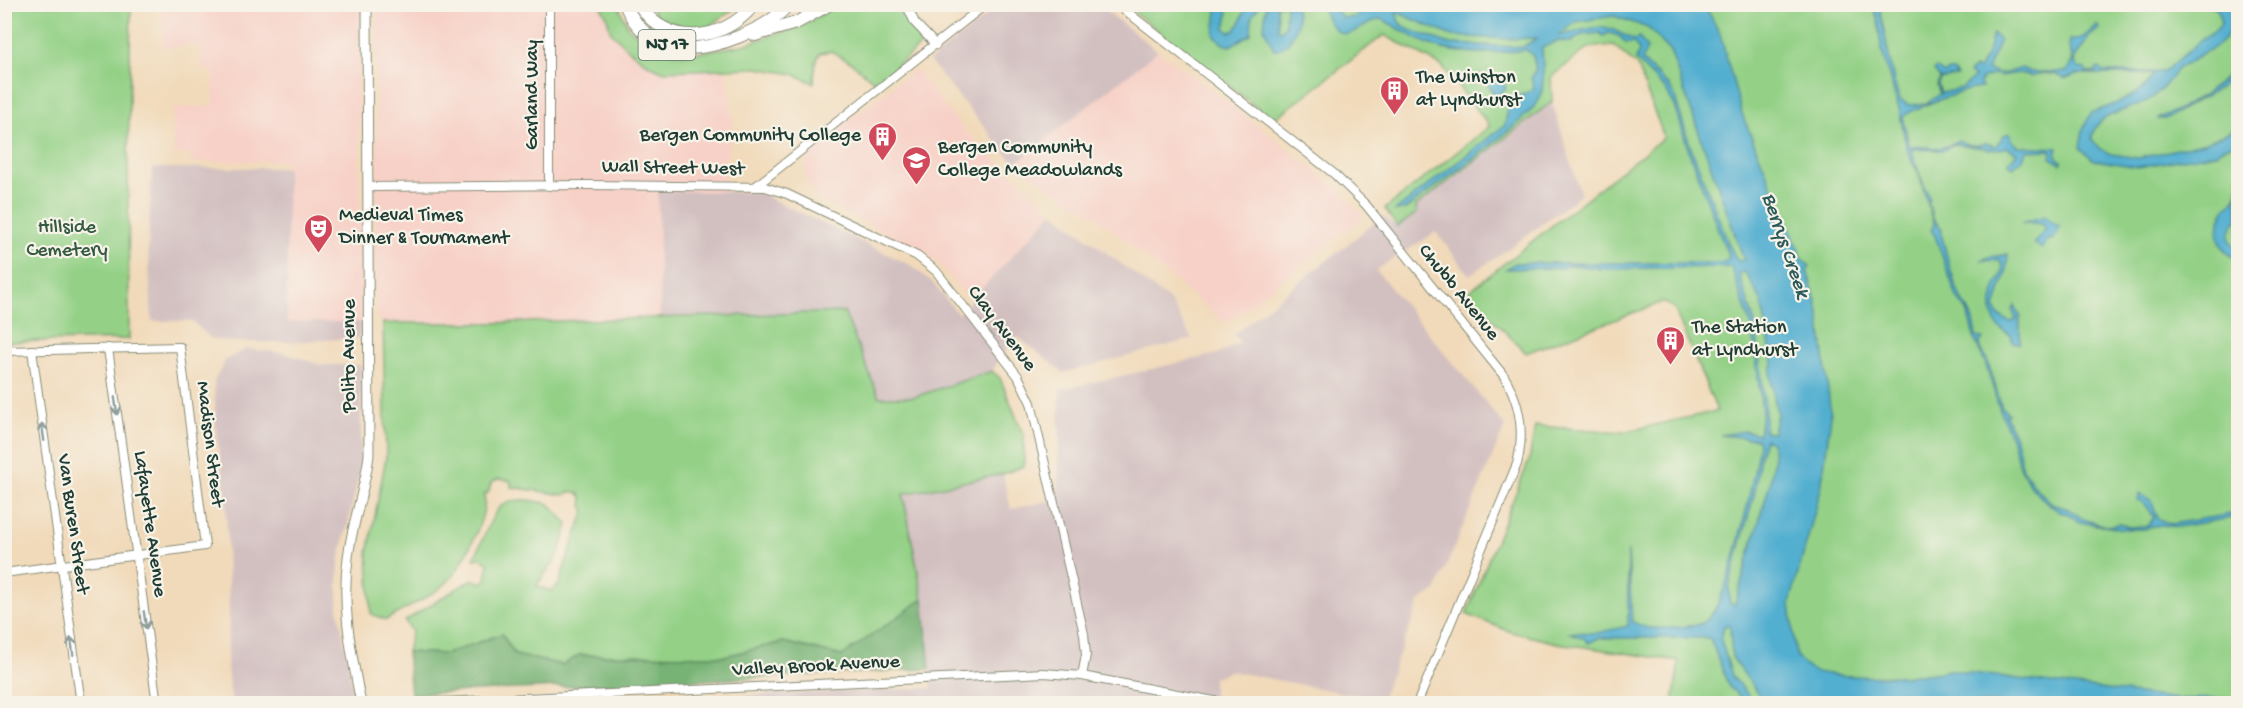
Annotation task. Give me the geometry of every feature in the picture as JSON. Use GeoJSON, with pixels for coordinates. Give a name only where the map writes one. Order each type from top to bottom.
{"type":"FeatureCollection","features":[{"type":"Feature","properties":{"kind":"main road","name":"NJ 17"},"geometry":{"type":"LineString","coordinates":[[625,4],[642,30],[657,41],[669,46],[694,49],[725,42],[770,21],[788,4]]}},
{"type":"Feature","properties":{"kind":"main road","name":"NJ 17"},"geometry":{"type":"LineString","coordinates":[[639,4],[649,18],[668,31],[684,35],[702,35],[728,23],[744,4]]}},
{"type":"Feature","properties":{"kind":"main road"},"geometry":{"type":"LineString","coordinates":[[702,35],[731,26],[754,4]]}},
{"type":"Feature","properties":{"kind":"main road"},"geometry":{"type":"LineString","coordinates":[[725,42],[789,25],[830,4]]}},
{"type":"Feature","properties":{"kind":"street","name":"Polito Avenue"},"geometry":{"type":"LineString","coordinates":[[361,704],[348,626],[345,580],[351,536],[363,492],[369,455],[367,4]]}},
{"type":"Feature","properties":{"kind":"street","name":"Garland Way"},"geometry":{"type":"LineString","coordinates":[[549,4],[549,186]]}},
{"type":"Feature","properties":{"kind":"street"},"geometry":{"type":"LineString","coordinates":[[906,4],[915,23],[936,45]]}},
{"type":"Feature","properties":{"kind":"street","name":"Wall Street West"},"geometry":{"type":"LineString","coordinates":[[368,186],[756,186],[986,4]]}},
{"type":"Feature","properties":{"kind":"street","name":"Chubb Avenue"},"geometry":{"type":"LineString","coordinates":[[1117,4],[1326,167],[1349,188],[1366,205],[1504,376],[1516,399],[1522,426],[1522,440],[1517,464],[1417,704]]}},
{"type":"Feature","properties":{"kind":"street","name":"Clay Avenue"},"geometry":{"type":"LineString","coordinates":[[756,186],[787,194],[907,250],[927,263],[1018,376],[1036,417],[1084,634],[1086,655],[1082,676]]}},
{"type":"Feature","properties":{"kind":"street","name":"Madison Street"},"geometry":{"type":"LineString","coordinates":[[108,348],[180,346],[205,546],[136,556]]}},
{"type":"Feature","properties":{"kind":"street"},"geometry":{"type":"LineString","coordinates":[[4,351],[108,348]]}},
{"type":"Feature","properties":{"kind":"street","name":"Lafayette Avenue"},"geometry":{"type":"LineString","coordinates":[[108,348],[157,704]]}},
{"type":"Feature","properties":{"kind":"street","name":"Van Buren Street"},"geometry":{"type":"LineString","coordinates":[[32,350],[81,704]]}},
{"type":"Feature","properties":{"kind":"street"},"geometry":{"type":"LineString","coordinates":[[4,573],[136,556]]}},
{"type":"Feature","properties":{"kind":"street","name":"Valley Brook Avenue"},"geometry":{"type":"LineString","coordinates":[[401,704],[1033,674],[1082,676],[1230,704]]}},
{"type":"Feature","properties":{"kind":"shaded area"},"geometry":{"type":"Polygon","coordinates":[[[163,5],[360,5],[361,322],[287,322],[286,161],[191,162],[191,154],[173,154],[173,107],[214,106],[213,71],[203,70],[201,45],[163,48],[163,5]]]}},
{"type":"Feature","properties":{"kind":"shaded area"},"geometry":{"type":"Polygon","coordinates":[[[376,5],[600,5],[607,17],[610,31],[691,71],[725,68],[732,109],[732,137],[724,162],[725,192],[658,192],[660,318],[490,323],[383,323],[377,314],[374,250],[377,168],[376,5]]]}},
{"type":"Feature","properties":{"kind":"shaded area"},"geometry":{"type":"Polygon","coordinates":[[[1000,5],[1099,5],[1158,51],[1015,164],[929,61],[1000,5]]]}},
{"type":"Feature","properties":{"kind":"shaded area"},"geometry":{"type":"Polygon","coordinates":[[[1158,51],[1314,170],[1343,194],[1364,217],[1226,323],[1094,215],[1015,164],[1158,51]]]}},
{"type":"Feature","properties":{"kind":"shaded area","name":"Bergen Community College Meadowlands"},"geometry":{"type":"Polygon","coordinates":[[[915,69],[965,131],[1053,212],[970,301],[941,266],[920,250],[821,201],[813,193],[806,179],[806,163],[815,147],[915,69]]]}},
{"type":"Feature","properties":{"kind":"shaded area"},"geometry":{"type":"Polygon","coordinates":[[[1552,102],[1581,195],[1469,275],[1436,232],[1376,270],[1505,426],[1436,591],[1420,601],[1381,700],[1230,671],[1213,678],[1213,704],[626,704],[626,700],[932,688],[923,599],[903,494],[1003,474],[1011,509],[1058,499],[1060,390],[1217,354],[1240,343],[1234,334],[1383,216],[1397,227],[1417,213],[1416,206],[1552,102]]]}},
{"type":"Feature","properties":{"kind":"shaded area"},"geometry":{"type":"Polygon","coordinates":[[[152,168],[287,168],[287,322],[361,322],[359,338],[230,342],[210,338],[192,321],[152,321],[148,247],[152,168]]]}},
{"type":"Feature","properties":{"kind":"shaded area"},"geometry":{"type":"Polygon","coordinates":[[[658,191],[757,192],[910,265],[931,281],[958,314],[1053,212],[1170,301],[1192,339],[1064,373],[1018,337],[1010,344],[992,371],[914,397],[879,397],[844,312],[660,318],[658,191]]]}},
{"type":"Feature","properties":{"kind":"shaded area"},"geometry":{"type":"Polygon","coordinates":[[[246,349],[284,353],[321,365],[361,365],[361,466],[339,562],[338,581],[338,610],[353,689],[340,701],[325,704],[232,703],[227,669],[229,614],[226,495],[216,430],[214,381],[226,360],[246,349]]]}},
{"type":"Feature","properties":{"kind":"green space","name":"Hillside Cemetery"},"geometry":{"type":"Polygon","coordinates":[[[4,5],[131,5],[128,165],[129,339],[5,342],[4,5]]]}},
{"type":"Feature","properties":{"kind":"green space"},"geometry":{"type":"Polygon","coordinates":[[[600,5],[618,5],[628,27],[654,49],[684,55],[743,45],[803,25],[837,5],[902,5],[909,21],[925,42],[876,83],[852,63],[831,51],[820,53],[815,64],[814,83],[793,74],[757,68],[662,71],[628,49],[610,31],[607,17],[600,5]]]}},
{"type":"Feature","properties":{"kind":"green space"},"geometry":{"type":"Polygon","coordinates":[[[649,5],[735,5],[733,10],[709,26],[686,29],[657,17],[649,5]]]}},
{"type":"Feature","properties":{"kind":"green space"},"geometry":{"type":"Polygon","coordinates":[[[1125,5],[2238,5],[2238,703],[1673,703],[1679,661],[1557,643],[1511,632],[1466,614],[1529,461],[1535,426],[1623,432],[1717,411],[1674,308],[1663,302],[1526,353],[1467,293],[1664,137],[1637,66],[1613,45],[1588,48],[1551,77],[1552,102],[1416,206],[1417,213],[1397,227],[1385,209],[1490,126],[1442,66],[1384,35],[1273,120],[1125,5]]]}},
{"type":"Feature","properties":{"kind":"green space"},"geometry":{"type":"Polygon","coordinates":[[[844,312],[879,397],[914,397],[992,371],[1000,378],[1024,436],[1024,466],[1003,474],[903,494],[923,599],[842,656],[783,642],[725,656],[580,655],[563,665],[515,655],[502,634],[446,654],[407,652],[412,631],[405,621],[472,579],[481,583],[486,580],[489,563],[481,558],[474,559],[493,517],[504,504],[523,500],[549,504],[568,524],[557,557],[537,586],[551,591],[561,583],[560,580],[585,510],[582,506],[582,498],[575,492],[564,495],[511,487],[511,481],[499,479],[493,481],[489,492],[484,495],[482,515],[473,542],[452,577],[432,593],[386,620],[371,614],[368,553],[386,457],[383,323],[490,323],[844,312]]]}},
{"type":"Feature","properties":{"kind":"green space"},"geometry":{"type":"Polygon","coordinates":[[[923,599],[930,669],[411,694],[407,652],[446,654],[502,634],[515,655],[563,665],[579,655],[725,656],[783,642],[842,656],[923,599]]]}},
{"type":"Feature","properties":{"kind":"water","name":"Berrys Creek"},"geometry":{"type":"Polygon","coordinates":[[[1364,4],[1705,5],[1720,34],[1742,114],[1803,260],[1810,266],[1807,270],[1819,312],[1831,416],[1821,489],[1790,603],[1796,656],[1809,669],[1827,674],[1862,676],[1919,675],[1949,670],[2178,699],[2238,698],[2238,703],[1768,703],[1761,698],[1732,657],[1730,625],[1724,626],[1721,640],[1732,676],[1755,703],[1748,703],[1729,687],[1710,638],[1599,638],[1588,643],[1584,638],[1568,632],[1597,633],[1628,626],[1628,551],[1632,621],[1650,628],[1684,627],[1704,622],[1713,612],[1731,568],[1739,539],[1759,443],[1757,439],[1720,435],[1746,431],[1759,434],[1762,412],[1753,331],[1731,267],[1603,269],[1572,265],[1561,268],[1506,269],[1515,263],[1722,263],[1729,258],[1689,152],[1675,106],[1665,89],[1636,60],[1639,50],[1634,43],[1626,43],[1619,36],[1609,33],[1603,36],[1600,33],[1582,35],[1571,42],[1557,41],[1542,48],[1543,86],[1540,98],[1533,108],[1455,172],[1404,210],[1395,211],[1505,125],[1508,107],[1494,94],[1482,75],[1493,79],[1501,78],[1506,88],[1501,93],[1501,98],[1505,100],[1534,88],[1531,77],[1536,69],[1533,56],[1527,50],[1476,53],[1450,50],[1426,43],[1381,19],[1354,32],[1344,34],[1331,25],[1321,5],[1332,5],[1343,18],[1355,17],[1363,10],[1364,4]],[[1396,12],[1399,22],[1410,30],[1450,44],[1523,47],[1537,38],[1452,36],[1396,12]],[[1614,16],[1575,22],[1559,35],[1603,27],[1635,40],[1639,37],[1647,48],[1642,60],[1669,86],[1675,97],[1690,145],[1729,245],[1738,261],[1744,260],[1670,51],[1648,28],[1614,16]],[[1745,272],[1739,273],[1756,327],[1765,410],[1765,432],[1773,433],[1777,414],[1770,374],[1773,363],[1761,300],[1745,272]],[[1765,439],[1760,455],[1755,491],[1729,587],[1730,604],[1735,604],[1770,483],[1774,455],[1771,442],[1765,439]]]}},
{"type":"Feature","properties":{"kind":"water"},"geometry":{"type":"Polygon","coordinates":[[[1205,5],[1225,5],[1228,14],[1225,28],[1229,32],[1234,31],[1240,23],[1246,5],[1260,5],[1252,16],[1251,34],[1230,46],[1223,44],[1214,35],[1217,10],[1205,5]]]}},
{"type":"Feature","properties":{"kind":"water"},"geometry":{"type":"Polygon","coordinates":[[[1266,5],[1277,5],[1278,29],[1282,30],[1285,26],[1286,5],[1295,5],[1298,20],[1296,29],[1282,48],[1274,49],[1264,28],[1266,5]]]}},
{"type":"Feature","properties":{"kind":"water"},"geometry":{"type":"Polygon","coordinates":[[[1871,5],[1883,5],[1880,11],[1895,85],[1900,100],[1909,105],[1926,104],[1940,94],[1937,85],[1940,78],[1934,71],[1936,68],[1944,74],[1947,71],[1953,71],[1957,76],[1940,79],[1938,84],[1941,93],[1962,88],[1975,77],[1969,73],[1974,68],[1979,69],[1988,52],[1993,34],[2000,40],[1987,70],[1996,74],[1982,78],[1980,83],[1982,88],[1940,100],[1916,109],[1903,117],[1909,146],[1938,148],[1959,140],[1972,145],[1986,143],[1995,146],[2004,136],[2011,134],[2012,140],[2018,146],[2058,148],[2056,156],[2062,162],[2061,164],[2050,158],[2052,153],[2050,150],[2026,151],[2023,159],[2013,167],[2008,163],[2017,153],[2007,147],[1997,150],[1955,144],[1944,150],[1911,149],[1930,200],[1928,202],[1933,219],[1942,229],[1941,234],[1956,288],[1972,318],[1976,337],[1983,338],[1979,344],[1988,362],[2002,408],[2009,414],[2006,415],[2017,443],[2023,470],[2036,488],[2054,505],[2069,509],[2083,519],[2106,526],[2120,524],[2129,527],[2148,526],[2154,517],[2146,505],[2138,500],[2140,494],[2151,500],[2158,519],[2171,524],[2238,513],[2238,517],[2177,527],[2161,525],[2145,529],[2121,529],[2079,522],[2069,514],[2059,512],[2031,487],[2020,469],[1985,362],[1975,341],[1967,311],[1957,298],[1931,230],[1934,225],[1918,171],[1907,149],[1899,109],[1881,45],[1878,20],[1871,5]]]}},
{"type":"Feature","properties":{"kind":"water"},"geometry":{"type":"Polygon","coordinates":[[[2211,5],[2228,5],[2231,24],[2223,40],[2189,63],[2179,67],[2150,99],[2099,123],[2092,140],[2100,149],[2111,154],[2139,158],[2207,142],[2238,127],[2238,142],[2217,153],[2138,167],[2094,160],[2080,148],[2083,129],[2091,113],[2120,102],[2142,90],[2154,74],[2076,74],[2065,79],[2048,73],[2032,77],[2020,73],[1999,76],[1998,74],[2022,68],[2030,72],[2066,72],[2073,60],[2069,48],[2070,40],[2082,38],[2097,25],[2100,28],[2089,37],[2074,60],[2078,68],[2085,69],[2087,73],[2096,72],[2099,68],[2105,72],[2164,72],[2221,24],[2218,9],[2211,5]]]}},
{"type":"Feature","properties":{"kind":"water"},"geometry":{"type":"Polygon","coordinates":[[[2238,61],[2238,70],[2220,88],[2165,119],[2157,119],[2202,96],[2222,80],[2238,61]]]}},
{"type":"Feature","properties":{"kind":"water"},"geometry":{"type":"Polygon","coordinates":[[[2237,192],[2238,219],[2231,229],[2230,240],[2234,247],[2238,248],[2238,259],[2231,256],[2222,246],[2218,233],[2224,211],[2236,198],[2237,192]]]}},
{"type":"Feature","properties":{"kind":"water"},"geometry":{"type":"Polygon","coordinates":[[[2044,216],[2060,227],[2054,239],[2048,240],[2042,249],[2034,243],[2046,229],[2044,226],[2021,223],[2044,216]]]}},
{"type":"Feature","properties":{"kind":"water"},"geometry":{"type":"Polygon","coordinates":[[[2008,254],[2007,269],[1995,308],[1998,315],[2010,322],[2016,320],[2013,311],[2015,305],[2020,316],[2020,343],[2013,343],[2011,335],[1999,327],[1993,316],[1993,295],[2003,270],[2001,261],[1982,260],[2008,254]]]}},
{"type":"Feature","properties":{"kind":"place","name":"The Winston at Lyndhurst"},"geometry":{"type":"Point","coordinates":[1395,116]}},
{"type":"Feature","properties":{"kind":"place","name":"Bergen Community College"},"geometry":{"type":"Point","coordinates":[882,162]}},
{"type":"Feature","properties":{"kind":"place","name":"Bergen Community College Meadowlands"},"geometry":{"type":"Point","coordinates":[917,186]}},
{"type":"Feature","properties":{"kind":"place","name":"Medieval Times Dinner & Tournament"},"geometry":{"type":"Point","coordinates":[318,254]}},
{"type":"Feature","properties":{"kind":"place","name":"The Station at Lyndhurst"},"geometry":{"type":"Point","coordinates":[1671,366]}}]}
